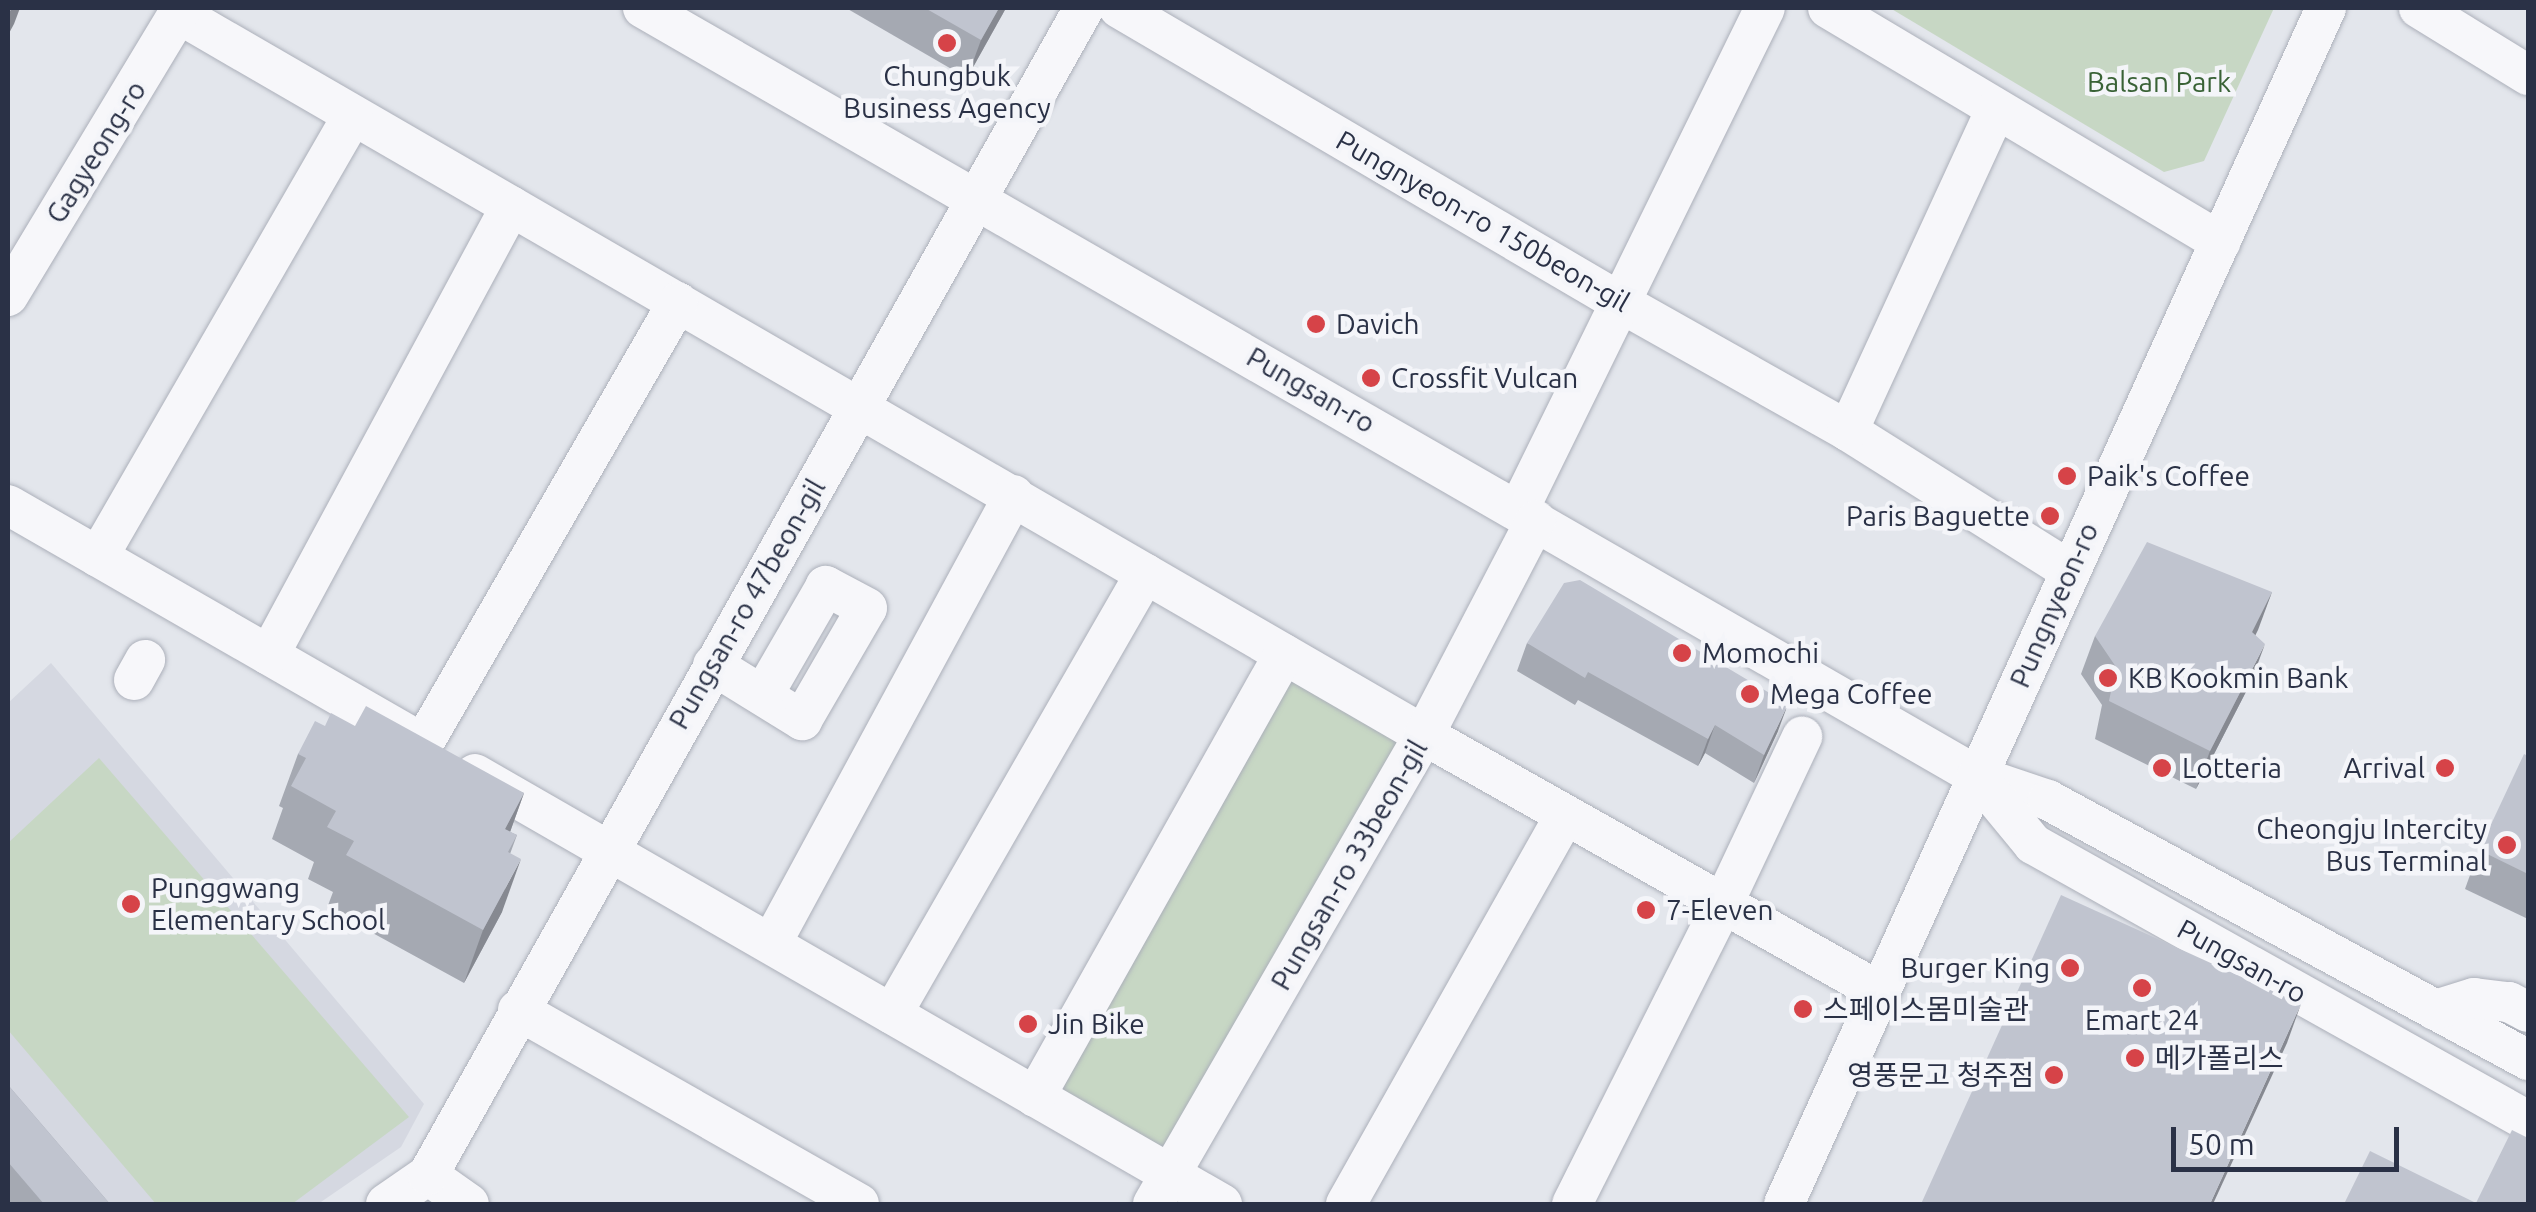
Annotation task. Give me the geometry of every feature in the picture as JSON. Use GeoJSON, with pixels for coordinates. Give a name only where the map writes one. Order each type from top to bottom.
{"type":"FeatureCollection","features":[{"type":"Feature","properties":{"kind":"street","name":"Pungsan-ro"},"geometry":{"type":"LineString","coordinates":[[643,8],[1976,776],[2048,800],[2528,1060]]}},
{"type":"Feature","properties":{"kind":"street","name":"Pungsan-ro 47beon-gil"},"geometry":{"type":"LineString","coordinates":[[386,1204],[428,1175],[1084,8]]}},
{"type":"Feature","properties":{"kind":"street","name":"Pungnyeon-ro 150beon-gil"},"geometry":{"type":"LineString","coordinates":[[1119,8],[1621,303],[1848,431],[2070,571]]}},
{"type":"Feature","properties":{"kind":"street","name":"Pungsan-ro 33beon-gil"},"geometry":{"type":"LineString","coordinates":[[1161,1190],[1424,735],[1621,303],[1765,8]]}},
{"type":"Feature","properties":{"kind":"street"},"geometry":{"type":"LineString","coordinates":[[1828,8],[2220,242]]}},
{"type":"Feature","properties":{"kind":"street","name":"Pungnyeon-ro"},"geometry":{"type":"LineString","coordinates":[[1784,1204],[2326,8]]}},
{"type":"Feature","properties":{"kind":"street"},"geometry":{"type":"LineString","coordinates":[[2419,8],[2528,76]]}},
{"type":"Feature","properties":{"kind":"street"},"geometry":{"type":"LineString","coordinates":[[180,11],[1424,735],[1880,992]]}},
{"type":"Feature","properties":{"kind":"street","name":"Gagyeong-ro"},"geometry":{"type":"LineString","coordinates":[[8,296],[180,11]]}},
{"type":"Feature","properties":{"kind":"street"},"geometry":{"type":"LineString","coordinates":[[1848,431],[1996,108]]}},
{"type":"Feature","properties":{"kind":"street"},"geometry":{"type":"LineString","coordinates":[[98,557],[353,114]]}},
{"type":"Feature","properties":{"kind":"street"},"geometry":{"type":"LineString","coordinates":[[269,656],[511,206]]}},
{"type":"Feature","properties":{"kind":"street"},"geometry":{"type":"LineString","coordinates":[[424,744],[678,302]]}},
{"type":"Feature","properties":{"kind":"street"},"geometry":{"type":"LineString","coordinates":[[772,942],[1014,495]]}},
{"type":"Feature","properties":{"kind":"street"},"geometry":{"type":"LineString","coordinates":[[8,505],[1034,1096],[1161,1190],[1222,1204]]}},
{"type":"Feature","properties":{"kind":"street"},"geometry":{"type":"LineString","coordinates":[[892,1014],[1145,574]]}},
{"type":"Feature","properties":{"kind":"street"},"geometry":{"type":"LineString","coordinates":[[1034,1096],[1284,654]]}},
{"type":"Feature","properties":{"kind":"street"},"geometry":{"type":"LineString","coordinates":[[713,665],[763,695]]}},
{"type":"Feature","properties":{"kind":"street"},"geometry":{"type":"LineString","coordinates":[[1572,1204],[1802,737]]}},
{"type":"Feature","properties":{"kind":"street","name":"Pungsan-ro"},"geometry":{"type":"LineString","coordinates":[[1976,776],[2033,844],[2528,1122]]}},
{"type":"Feature","properties":{"kind":"street"},"geometry":{"type":"LineString","coordinates":[[1346,1204],[1565,815]]}},
{"type":"Feature","properties":{"kind":"street"},"geometry":{"type":"LineString","coordinates":[[2435,1010],[2474,998],[2509,1002],[2528,1012]]}},
{"type":"Feature","properties":{"kind":"street"},"geometry":{"type":"LineString","coordinates":[[518,1010],[859,1204]]}},
{"type":"Feature","properties":{"kind":"street"},"geometry":{"type":"LineString","coordinates":[[428,1175],[469,1204]]}},
{"type":"Feature","properties":{"kind":"shaded area","name":"Punggwang Elementary School"},"geometry":{"type":"Polygon","coordinates":[[[51,663],[424,1104],[401,1147],[318,1204],[8,1204],[8,703],[51,663]]]}},
{"type":"Feature","properties":{"kind":"green space","name":"Balsan Park"},"geometry":{"type":"Polygon","coordinates":[[[1890,8],[2274,8],[2204,161],[2164,172],[1890,8]]]}},
{"type":"Feature","properties":{"kind":"green space"},"geometry":{"type":"Polygon","coordinates":[[[1290,673],[1405,740],[1166,1154],[1050,1088],[1290,673]]]}},
{"type":"Feature","properties":{"kind":"green space","name":"Punggwang Elementary School"},"geometry":{"type":"Polygon","coordinates":[[[99,758],[409,1117],[292,1204],[156,1204],[8,1030],[8,843],[99,758]]]}},
{"type":"Feature","properties":{"kind":"building"},"geometry":{"type":"Polygon","coordinates":[[[925,8],[999,8],[981,40],[925,8]]]}},
{"type":"Feature","properties":{"kind":"building"},"geometry":{"type":"Polygon","coordinates":[[[2147,542],[2272,592],[2252,632],[2265,644],[2210,751],[2109,701],[2116,667],[2095,636],[2147,542]]]}},
{"type":"Feature","properties":{"kind":"building"},"geometry":{"type":"Polygon","coordinates":[[[1580,580],[1788,704],[1764,755],[1715,725],[1708,739],[1588,672],[1585,678],[1527,643],[1564,583],[1580,580]]]}},
{"type":"Feature","properties":{"kind":"building"},"geometry":{"type":"Polygon","coordinates":[[[366,706],[524,793],[505,829],[517,835],[508,852],[521,859],[483,930],[346,855],[354,841],[327,827],[336,811],[291,786],[306,758],[298,754],[315,721],[325,726],[331,713],[355,726],[366,706]]]}},
{"type":"Feature","properties":{"kind":"building"},"geometry":{"type":"Polygon","coordinates":[[[2524,754],[2528,756],[2528,874],[2479,850],[2524,754]]]}},
{"type":"Feature","properties":{"kind":"building","name":"메가폴리스"},"geometry":{"type":"Polygon","coordinates":[[[2061,895],[2301,1004],[2210,1204],[1921,1204],[2061,895]]]}},
{"type":"Feature","properties":{"kind":"building"},"geometry":{"type":"Polygon","coordinates":[[[8,1085],[110,1204],[44,1204],[8,1162],[8,1085]]]}},
{"type":"Feature","properties":{"kind":"building"},"geometry":{"type":"Polygon","coordinates":[[[2512,1130],[2528,1138],[2528,1204],[2344,1204],[2370,1151],[2476,1203],[2512,1130]]]}},
{"type":"Feature","properties":{"kind":"place","name":"Chungbuk Business Agency"},"geometry":{"type":"Point","coordinates":[947,43]}},
{"type":"Feature","properties":{"kind":"place","name":"Davich"},"geometry":{"type":"Point","coordinates":[1316,324]}},
{"type":"Feature","properties":{"kind":"place","name":"Crossfit Vulcan"},"geometry":{"type":"Point","coordinates":[1371,378]}},
{"type":"Feature","properties":{"kind":"place","name":"Paik's Coffee"},"geometry":{"type":"Point","coordinates":[2067,476]}},
{"type":"Feature","properties":{"kind":"place","name":"Paris Baguette"},"geometry":{"type":"Point","coordinates":[2050,516]}},
{"type":"Feature","properties":{"kind":"place","name":"Momochi"},"geometry":{"type":"Point","coordinates":[1682,653]}},
{"type":"Feature","properties":{"kind":"place","name":"KB Kookmin Bank"},"geometry":{"type":"Point","coordinates":[2108,678]}},
{"type":"Feature","properties":{"kind":"place","name":"Mega Coffee"},"geometry":{"type":"Point","coordinates":[1750,694]}},
{"type":"Feature","properties":{"kind":"place","name":"Lotteria"},"geometry":{"type":"Point","coordinates":[2162,768]}},
{"type":"Feature","properties":{"kind":"place","name":"Arrival"},"geometry":{"type":"Point","coordinates":[2445,768]}},
{"type":"Feature","properties":{"kind":"place","name":"Cheongju Intercity Bus Terminal"},"geometry":{"type":"Point","coordinates":[2507,845]}},
{"type":"Feature","properties":{"kind":"place","name":"Punggwang Elementary School"},"geometry":{"type":"Point","coordinates":[131,904]}},
{"type":"Feature","properties":{"kind":"place","name":"7-Eleven"},"geometry":{"type":"Point","coordinates":[1646,910]}},
{"type":"Feature","properties":{"kind":"place","name":"Burger King"},"geometry":{"type":"Point","coordinates":[2070,968]}},
{"type":"Feature","properties":{"kind":"place","name":"Emart 24"},"geometry":{"type":"Point","coordinates":[2142,988]}},
{"type":"Feature","properties":{"kind":"place","name":"스페이스몸미술관"},"geometry":{"type":"Point","coordinates":[1803,1009]}},
{"type":"Feature","properties":{"kind":"place","name":"Jin Bike"},"geometry":{"type":"Point","coordinates":[1028,1024]}},
{"type":"Feature","properties":{"kind":"place","name":"메가폴리스"},"geometry":{"type":"Point","coordinates":[2135,1058]}},
{"type":"Feature","properties":{"kind":"place","name":"영풍문고 청주점"},"geometry":{"type":"Point","coordinates":[2054,1075]}}]}
